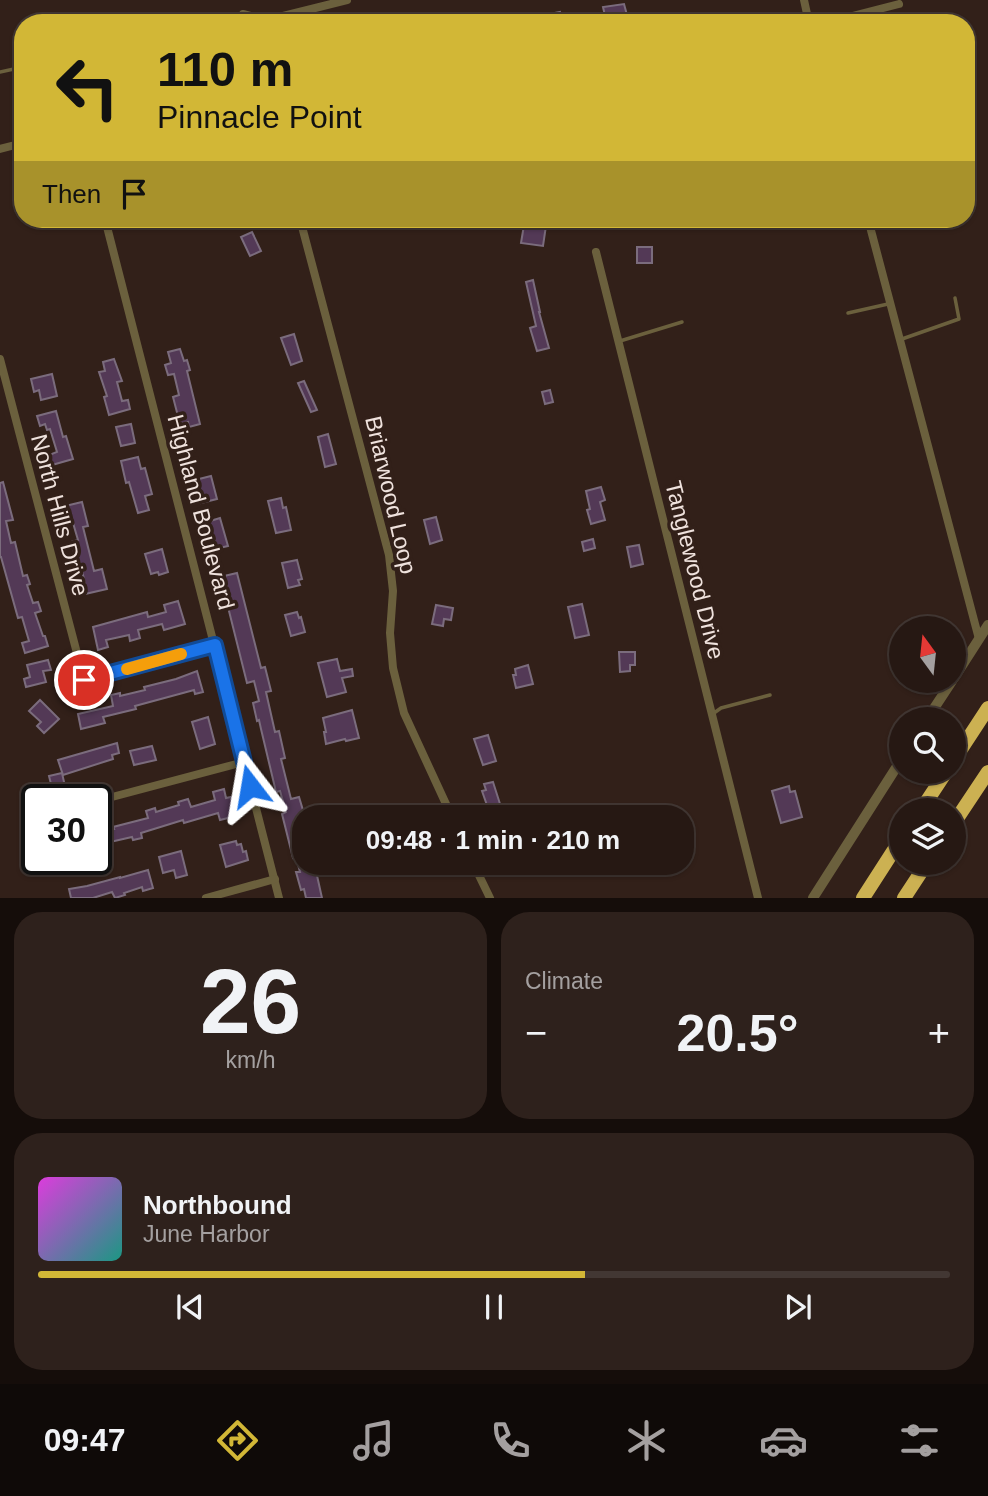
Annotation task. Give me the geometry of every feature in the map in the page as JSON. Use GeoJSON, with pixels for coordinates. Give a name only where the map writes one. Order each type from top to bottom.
{"type":"FeatureCollection","features":[{"type":"Feature","properties":{"kind":"highway"},"geometry":{"type":"LineString","coordinates":[[966,742],[988,708]]}},
{"type":"Feature","properties":{"kind":"highway"},"geometry":{"type":"LineString","coordinates":[[966,805],[988,772]]}},
{"type":"Feature","properties":{"kind":"highway"},"geometry":{"type":"LineString","coordinates":[[863,898],[889,858]]}},
{"type":"Feature","properties":{"kind":"highway"},"geometry":{"type":"LineString","coordinates":[[904,898],[919,875]]}},
{"type":"Feature","properties":{"kind":"street"},"geometry":{"type":"LineString","coordinates":[[291,14],[347,0]]}},
{"type":"Feature","properties":{"kind":"street"},"geometry":{"type":"LineString","coordinates":[[860,14],[899,4]]}},
{"type":"Feature","properties":{"kind":"street","name":"Highland Boulevard"},"geometry":{"type":"LineString","coordinates":[[107,228],[279,898]]}},
{"type":"Feature","properties":{"kind":"street","name":"Briarwood Loop"},"geometry":{"type":"LineString","coordinates":[[302,228],[389,555],[393,591],[390,633],[393,668],[401,702],[447,805]]}},
{"type":"Feature","properties":{"kind":"street"},"geometry":{"type":"LineString","coordinates":[[870,228],[979,639]]}},
{"type":"Feature","properties":{"kind":"street","name":"Tanglewood Drive"},"geometry":{"type":"LineString","coordinates":[[596,252],[758,898]]}},
{"type":"Feature","properties":{"kind":"street","name":"North Hills Drive"},"geometry":{"type":"LineString","coordinates":[[0,359],[84,680],[215,645]]}},
{"type":"Feature","properties":{"kind":"street"},"geometry":{"type":"LineString","coordinates":[[966,659],[988,625]]}},
{"type":"Feature","properties":{"kind":"street"},"geometry":{"type":"LineString","coordinates":[[112,797],[244,762]]}},
{"type":"Feature","properties":{"kind":"street"},"geometry":{"type":"LineString","coordinates":[[813,898],[889,779]]}},
{"type":"Feature","properties":{"kind":"street"},"geometry":{"type":"LineString","coordinates":[[479,875],[489,898]]}},
{"type":"Feature","properties":{"kind":"street"},"geometry":{"type":"LineString","coordinates":[[206,898],[275,879]]}},
{"type":"Feature","properties":{"kind":"lane"},"geometry":{"type":"LineString","coordinates":[[900,340],[960,319],[955,298]]}},
{"type":"Feature","properties":{"kind":"lane"},"geometry":{"type":"LineString","coordinates":[[848,313],[891,303]]}},
{"type":"Feature","properties":{"kind":"lane"},"geometry":{"type":"LineString","coordinates":[[618,341],[682,322]]}},
{"type":"Feature","properties":{"kind":"lane"},"geometry":{"type":"LineString","coordinates":[[712,714],[721,708],[770,695]]}},
{"type":"Feature","properties":{"kind":"building"},"geometry":{"type":"Polygon","coordinates":[[[624,4],[627,14],[605,14],[603,7],[624,4]]]}},
{"type":"Feature","properties":{"kind":"building"},"geometry":{"type":"Polygon","coordinates":[[[524,228],[546,228],[543,246],[521,243],[524,228]]]}},
{"type":"Feature","properties":{"kind":"building"},"geometry":{"type":"Polygon","coordinates":[[[252,232],[261,251],[250,256],[241,237],[252,232]]]}},
{"type":"Feature","properties":{"kind":"building"},"geometry":{"type":"Polygon","coordinates":[[[637,247],[652,247],[652,263],[637,263],[637,247]]]}},
{"type":"Feature","properties":{"kind":"building"},"geometry":{"type":"Polygon","coordinates":[[[533,280],[549,348],[537,351],[530,328],[536,326],[526,282],[533,280]]]}},
{"type":"Feature","properties":{"kind":"building"},"geometry":{"type":"Polygon","coordinates":[[[294,334],[302,361],[291,365],[281,338],[294,334]]]}},
{"type":"Feature","properties":{"kind":"building"},"geometry":{"type":"Polygon","coordinates":[[[180,349],[190,370],[187,371],[200,424],[189,427],[188,422],[180,424],[173,397],[179,395],[174,374],[168,375],[165,365],[171,363],[168,352],[180,349]]]}},
{"type":"Feature","properties":{"kind":"building"},"geometry":{"type":"Polygon","coordinates":[[[114,359],[122,381],[117,382],[122,401],[128,400],[130,409],[109,415],[104,397],[107,396],[99,372],[105,371],[103,362],[114,359]]]}},
{"type":"Feature","properties":{"kind":"building"},"geometry":{"type":"Polygon","coordinates":[[[52,374],[57,396],[41,400],[39,390],[34,392],[31,379],[52,374]]]}},
{"type":"Feature","properties":{"kind":"building"},"geometry":{"type":"Polygon","coordinates":[[[304,381],[317,410],[311,412],[298,383],[304,381]]]}},
{"type":"Feature","properties":{"kind":"building"},"geometry":{"type":"Polygon","coordinates":[[[550,390],[553,402],[545,404],[542,392],[550,390]]]}},
{"type":"Feature","properties":{"kind":"building"},"geometry":{"type":"Polygon","coordinates":[[[56,411],[73,459],[52,465],[49,455],[57,452],[50,429],[47,430],[45,424],[40,426],[37,416],[56,411]]]}},
{"type":"Feature","properties":{"kind":"building"},"geometry":{"type":"Polygon","coordinates":[[[131,424],[135,443],[121,446],[116,427],[131,424]]]}},
{"type":"Feature","properties":{"kind":"building"},"geometry":{"type":"Polygon","coordinates":[[[328,434],[336,464],[325,467],[318,437],[328,434]]]}},
{"type":"Feature","properties":{"kind":"building"},"geometry":{"type":"Polygon","coordinates":[[[138,457],[141,469],[145,468],[152,494],[145,496],[149,510],[138,513],[121,461],[138,457]]]}},
{"type":"Feature","properties":{"kind":"building"},"geometry":{"type":"Polygon","coordinates":[[[211,476],[217,499],[201,503],[195,480],[211,476]]]}},
{"type":"Feature","properties":{"kind":"building"},"geometry":{"type":"Polygon","coordinates":[[[3,482],[13,520],[6,521],[11,543],[15,542],[23,576],[27,575],[30,584],[27,585],[33,603],[38,602],[41,611],[35,613],[48,646],[25,653],[22,643],[29,641],[22,617],[18,618],[0,557],[0,483],[3,482]]]}},
{"type":"Feature","properties":{"kind":"building"},"geometry":{"type":"Polygon","coordinates":[[[601,487],[605,500],[600,502],[605,520],[591,524],[586,491],[601,487]]]}},
{"type":"Feature","properties":{"kind":"building"},"geometry":{"type":"Polygon","coordinates":[[[281,498],[291,530],[276,533],[268,501],[281,498]]]}},
{"type":"Feature","properties":{"kind":"building"},"geometry":{"type":"Polygon","coordinates":[[[82,502],[88,526],[83,527],[94,571],[102,569],[107,589],[85,594],[80,563],[77,564],[71,542],[78,540],[71,516],[63,518],[61,507],[82,502]]]}},
{"type":"Feature","properties":{"kind":"building"},"geometry":{"type":"Polygon","coordinates":[[[436,517],[442,540],[430,544],[424,520],[436,517]]]}},
{"type":"Feature","properties":{"kind":"building"},"geometry":{"type":"Polygon","coordinates":[[[220,518],[228,546],[215,549],[207,522],[220,518]]]}},
{"type":"Feature","properties":{"kind":"building"},"geometry":{"type":"Polygon","coordinates":[[[593,539],[595,548],[584,551],[582,542],[593,539]]]}},
{"type":"Feature","properties":{"kind":"building"},"geometry":{"type":"Polygon","coordinates":[[[639,545],[643,564],[631,567],[627,547],[639,545]]]}},
{"type":"Feature","properties":{"kind":"building"},"geometry":{"type":"Polygon","coordinates":[[[162,549],[168,572],[151,574],[145,554],[162,549]]]}},
{"type":"Feature","properties":{"kind":"building"},"geometry":{"type":"Polygon","coordinates":[[[297,560],[302,579],[298,580],[300,585],[288,588],[282,563],[297,560]]]}},
{"type":"Feature","properties":{"kind":"building"},"geometry":{"type":"Polygon","coordinates":[[[237,573],[261,668],[265,667],[271,691],[266,692],[275,732],[279,731],[285,758],[281,759],[291,799],[299,797],[301,805],[292,805],[292,854],[282,814],[286,812],[280,791],[276,792],[253,703],[259,701],[254,681],[247,683],[222,589],[227,588],[224,576],[237,573]]]}},
{"type":"Feature","properties":{"kind":"building"},"geometry":{"type":"Polygon","coordinates":[[[178,601],[185,624],[164,630],[162,624],[138,630],[140,638],[130,641],[129,635],[106,640],[108,647],[98,650],[93,627],[147,612],[148,617],[166,612],[164,605],[178,601]]]}},
{"type":"Feature","properties":{"kind":"building"},"geometry":{"type":"Polygon","coordinates":[[[582,604],[589,635],[575,638],[568,607],[582,604]]]}},
{"type":"Feature","properties":{"kind":"building"},"geometry":{"type":"Polygon","coordinates":[[[436,605],[453,608],[451,620],[444,619],[443,626],[432,624],[436,605]]]}},
{"type":"Feature","properties":{"kind":"building"},"geometry":{"type":"Polygon","coordinates":[[[297,612],[305,632],[291,636],[285,615],[297,612]]]}},
{"type":"Feature","properties":{"kind":"building"},"geometry":{"type":"Polygon","coordinates":[[[619,652],[635,652],[635,665],[630,665],[630,671],[620,672],[619,652]]]}},
{"type":"Feature","properties":{"kind":"building"},"geometry":{"type":"Polygon","coordinates":[[[337,659],[340,671],[352,669],[353,676],[342,678],[346,692],[327,697],[318,663],[337,659]]]}},
{"type":"Feature","properties":{"kind":"building"},"geometry":{"type":"Polygon","coordinates":[[[48,660],[51,670],[43,671],[46,682],[26,687],[24,679],[30,677],[27,665],[48,660]]]}},
{"type":"Feature","properties":{"kind":"building"},"geometry":{"type":"Polygon","coordinates":[[[528,665],[533,684],[516,688],[513,675],[516,675],[515,669],[528,665]]]}},
{"type":"Feature","properties":{"kind":"building"},"geometry":{"type":"Polygon","coordinates":[[[197,671],[203,692],[195,694],[194,690],[135,706],[136,709],[103,717],[105,723],[81,729],[78,714],[113,706],[111,695],[120,693],[120,696],[145,690],[144,687],[197,671]]]}},
{"type":"Feature","properties":{"kind":"building"},"geometry":{"type":"Polygon","coordinates":[[[40,700],[59,719],[44,733],[37,726],[41,722],[29,711],[40,700]]]}},
{"type":"Feature","properties":{"kind":"building"},"geometry":{"type":"Polygon","coordinates":[[[352,710],[359,738],[326,744],[323,718],[352,710]]]}},
{"type":"Feature","properties":{"kind":"building"},"geometry":{"type":"Polygon","coordinates":[[[208,717],[215,744],[200,749],[192,722],[208,717]]]}},
{"type":"Feature","properties":{"kind":"building"},"geometry":{"type":"Polygon","coordinates":[[[488,735],[496,761],[483,765],[474,739],[488,735]]]}},
{"type":"Feature","properties":{"kind":"building"},"geometry":{"type":"Polygon","coordinates":[[[117,743],[119,753],[112,755],[113,759],[63,775],[58,760],[117,743]]]}},
{"type":"Feature","properties":{"kind":"building"},"geometry":{"type":"Polygon","coordinates":[[[152,746],[156,760],[134,765],[130,751],[152,746]]]}},
{"type":"Feature","properties":{"kind":"building"},"geometry":{"type":"Polygon","coordinates":[[[62,773],[64,784],[51,784],[49,776],[62,773]]]}},
{"type":"Feature","properties":{"kind":"building"},"geometry":{"type":"Polygon","coordinates":[[[493,782],[500,805],[487,805],[482,791],[486,790],[484,784],[493,782]]]}},
{"type":"Feature","properties":{"kind":"building"},"geometry":{"type":"Polygon","coordinates":[[[789,786],[790,792],[795,791],[802,817],[781,823],[772,791],[789,786]]]}},
{"type":"Feature","properties":{"kind":"building"},"geometry":{"type":"Polygon","coordinates":[[[224,789],[226,798],[231,797],[236,816],[220,820],[218,813],[184,823],[183,820],[141,833],[142,838],[133,840],[132,837],[112,842],[113,827],[148,818],[146,811],[155,808],[156,812],[179,805],[178,802],[188,799],[191,807],[215,800],[213,792],[224,789]]]}},
{"type":"Feature","properties":{"kind":"building"},"geometry":{"type":"Polygon","coordinates":[[[236,841],[237,845],[241,844],[243,852],[246,851],[248,860],[226,867],[220,845],[236,841]]]}},
{"type":"Feature","properties":{"kind":"building"},"geometry":{"type":"Polygon","coordinates":[[[181,851],[187,875],[176,878],[174,870],[163,873],[159,857],[181,851]]]}},
{"type":"Feature","properties":{"kind":"building"},"geometry":{"type":"Polygon","coordinates":[[[148,870],[153,888],[143,891],[142,887],[115,898],[112,892],[93,898],[71,898],[69,889],[148,870]]]}},
{"type":"Feature","properties":{"kind":"building"},"geometry":{"type":"Polygon","coordinates":[[[297,875],[317,875],[322,898],[306,898],[304,889],[301,890],[297,875]]]}},
{"type":"Feature","properties":{"kind":"slow traffic"},"geometry":{"type":"LineString","coordinates":[[127,669],[181,654]]}},
{"type":"Feature","properties":{"kind":"route"},"geometry":{"type":"LineString","coordinates":[[84,680],[215,645],[250,786]]}}]}
